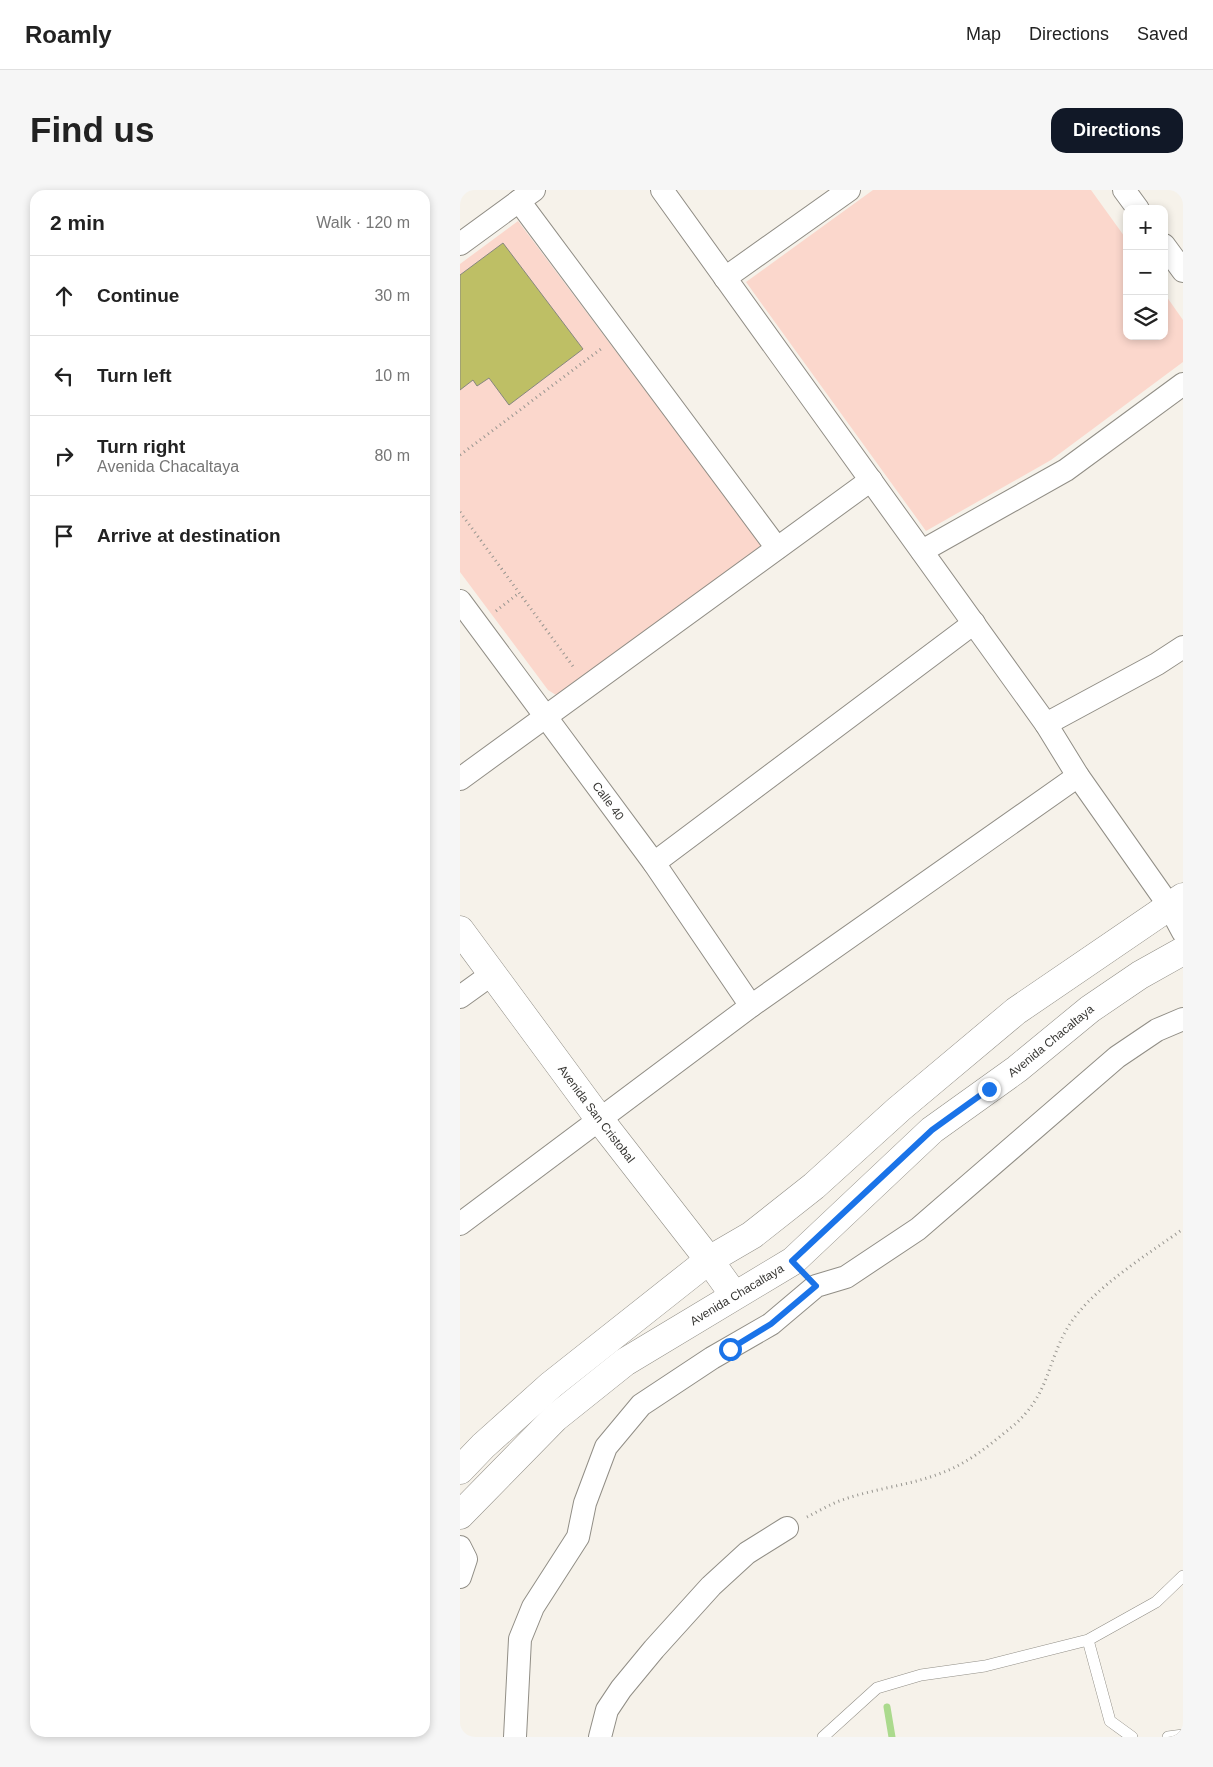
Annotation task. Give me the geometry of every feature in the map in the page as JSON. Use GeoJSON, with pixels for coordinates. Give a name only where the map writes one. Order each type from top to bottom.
{"type":"FeatureCollection","features":[{"type":"Feature","properties":{"kind":"street"},"geometry":{"type":"LineString","coordinates":[[663,190],[1046,724],[1078,776],[1176,901],[1183,932]]}},
{"type":"Feature","properties":{"kind":"street"},"geometry":{"type":"LineString","coordinates":[[725,278],[849,190]]}},
{"type":"Feature","properties":{"kind":"street"},"geometry":{"type":"LineString","coordinates":[[1124,190],[1135,205]]}},
{"type":"Feature","properties":{"kind":"street"},"geometry":{"type":"LineString","coordinates":[[460,244],[527,196],[777,548]]}},
{"type":"Feature","properties":{"kind":"street"},"geometry":{"type":"LineString","coordinates":[[1168,250],[1183,271]]}},
{"type":"Feature","properties":{"kind":"street"},"geometry":{"type":"LineString","coordinates":[[922,551],[1066,470],[1183,384]]}},
{"type":"Feature","properties":{"kind":"street"},"geometry":{"type":"LineString","coordinates":[[460,779],[871,480]]}},
{"type":"Feature","properties":{"kind":"street","name":"Calle 40"},"geometry":{"type":"LineString","coordinates":[[460,600],[654,863],[751,1006]]}},
{"type":"Feature","properties":{"kind":"street"},"geometry":{"type":"LineString","coordinates":[[654,863],[974,623]]}},
{"type":"Feature","properties":{"kind":"street"},"geometry":{"type":"LineString","coordinates":[[1046,724],[1158,664],[1183,647]]}},
{"type":"Feature","properties":{"kind":"street"},"geometry":{"type":"LineString","coordinates":[[460,1224],[751,1006],[1078,776]]}},
{"type":"Feature","properties":{"kind":"street"},"geometry":{"type":"LineString","coordinates":[[460,1470],[471,1450],[709,1260],[752,1235],[814,1186],[899,1109],[1016,1011],[1176,901]]}},
{"type":"Feature","properties":{"kind":"street","name":"Avenida San Cristobal"},"geometry":{"type":"LineString","coordinates":[[460,930],[600,1120],[734,1295]]}},
{"type":"Feature","properties":{"kind":"street","name":"Avenida Chacaltaya"},"geometry":{"type":"LineString","coordinates":[[460,1514],[555,1418],[625,1362],[792,1261],[932,1130],[1017,1069],[1090,1009],[1140,975],[1183,951]]}},
{"type":"Feature","properties":{"kind":"street"},"geometry":{"type":"LineString","coordinates":[[460,997],[492,974]]}},
{"type":"Feature","properties":{"kind":"street"},"geometry":{"type":"LineString","coordinates":[[515,1737],[520,1639],[533,1607],[578,1537],[586,1503],[606,1447],[641,1405],[712,1358],[771,1324],[816,1286],[846,1277],[918,1229],[1117,1057],[1157,1030],[1183,1019]]}},
{"type":"Feature","properties":{"kind":"street"},"geometry":{"type":"LineString","coordinates":[[792,1261],[816,1286]]}},
{"type":"Feature","properties":{"kind":"street"},"geometry":{"type":"LineString","coordinates":[[600,1737],[607,1710],[621,1689],[654,1649],[725,1572],[747,1552],[786,1528]]}},
{"type":"Feature","properties":{"kind":"street"},"geometry":{"type":"LineString","coordinates":[[460,1547],[466,1559],[460,1577]]}},
{"type":"Feature","properties":{"kind":"lane"},"geometry":{"type":"LineString","coordinates":[[823,1737],[877,1688],[921,1675],[985,1666],[1088,1640],[1156,1602],[1183,1576]]}},
{"type":"Feature","properties":{"kind":"lane"},"geometry":{"type":"LineString","coordinates":[[1088,1640],[1110,1721],[1132,1737]]}},
{"type":"Feature","properties":{"kind":"lane"},"geometry":{"type":"LineString","coordinates":[[1168,1737],[1183,1735]]}},
{"type":"Feature","properties":{"kind":"path"},"geometry":{"type":"LineString","coordinates":[[460,455],[601,348]]}},
{"type":"Feature","properties":{"kind":"path"},"geometry":{"type":"LineString","coordinates":[[461,515],[580,677]]}},
{"type":"Feature","properties":{"kind":"path"},"geometry":{"type":"LineString","coordinates":[[492,614],[518,592]]}},
{"type":"Feature","properties":{"kind":"path"},"geometry":{"type":"LineString","coordinates":[[786,1528],[844,1499],[944,1472],[982,1451],[1012,1427],[1033,1405],[1047,1380],[1058,1347],[1068,1328],[1083,1307],[1103,1289],[1183,1229]]}},
{"type":"Feature","properties":{"kind":"shaded area"},"geometry":{"type":"Polygon","coordinates":[[[873,190],[1091,190],[1123,234],[1123,340],[1168,340],[1168,299],[1183,320],[1183,362],[1051,460],[926,531],[746,282],[873,190]]]}},
{"type":"Feature","properties":{"kind":"shaded area"},"geometry":{"type":"Polygon","coordinates":[[[518,221],[762,546],[556,695],[548,690],[460,572],[460,264],[518,221]]]}},
{"type":"Feature","properties":{"kind":"building"},"geometry":{"type":"Polygon","coordinates":[[[503,243],[583,349],[509,405],[489,378],[477,386],[473,380],[460,390],[460,275],[503,243]]]}},
{"type":"Feature","properties":{"kind":"waterway"},"geometry":{"type":"LineString","coordinates":[[887,1707],[892,1737]]}},
{"type":"Feature","properties":{"kind":"route"},"geometry":{"type":"LineString","coordinates":[[730,1349],[771,1324],[816,1286],[792,1261],[849,1210],[932,1130],[989,1089]]}}]}
